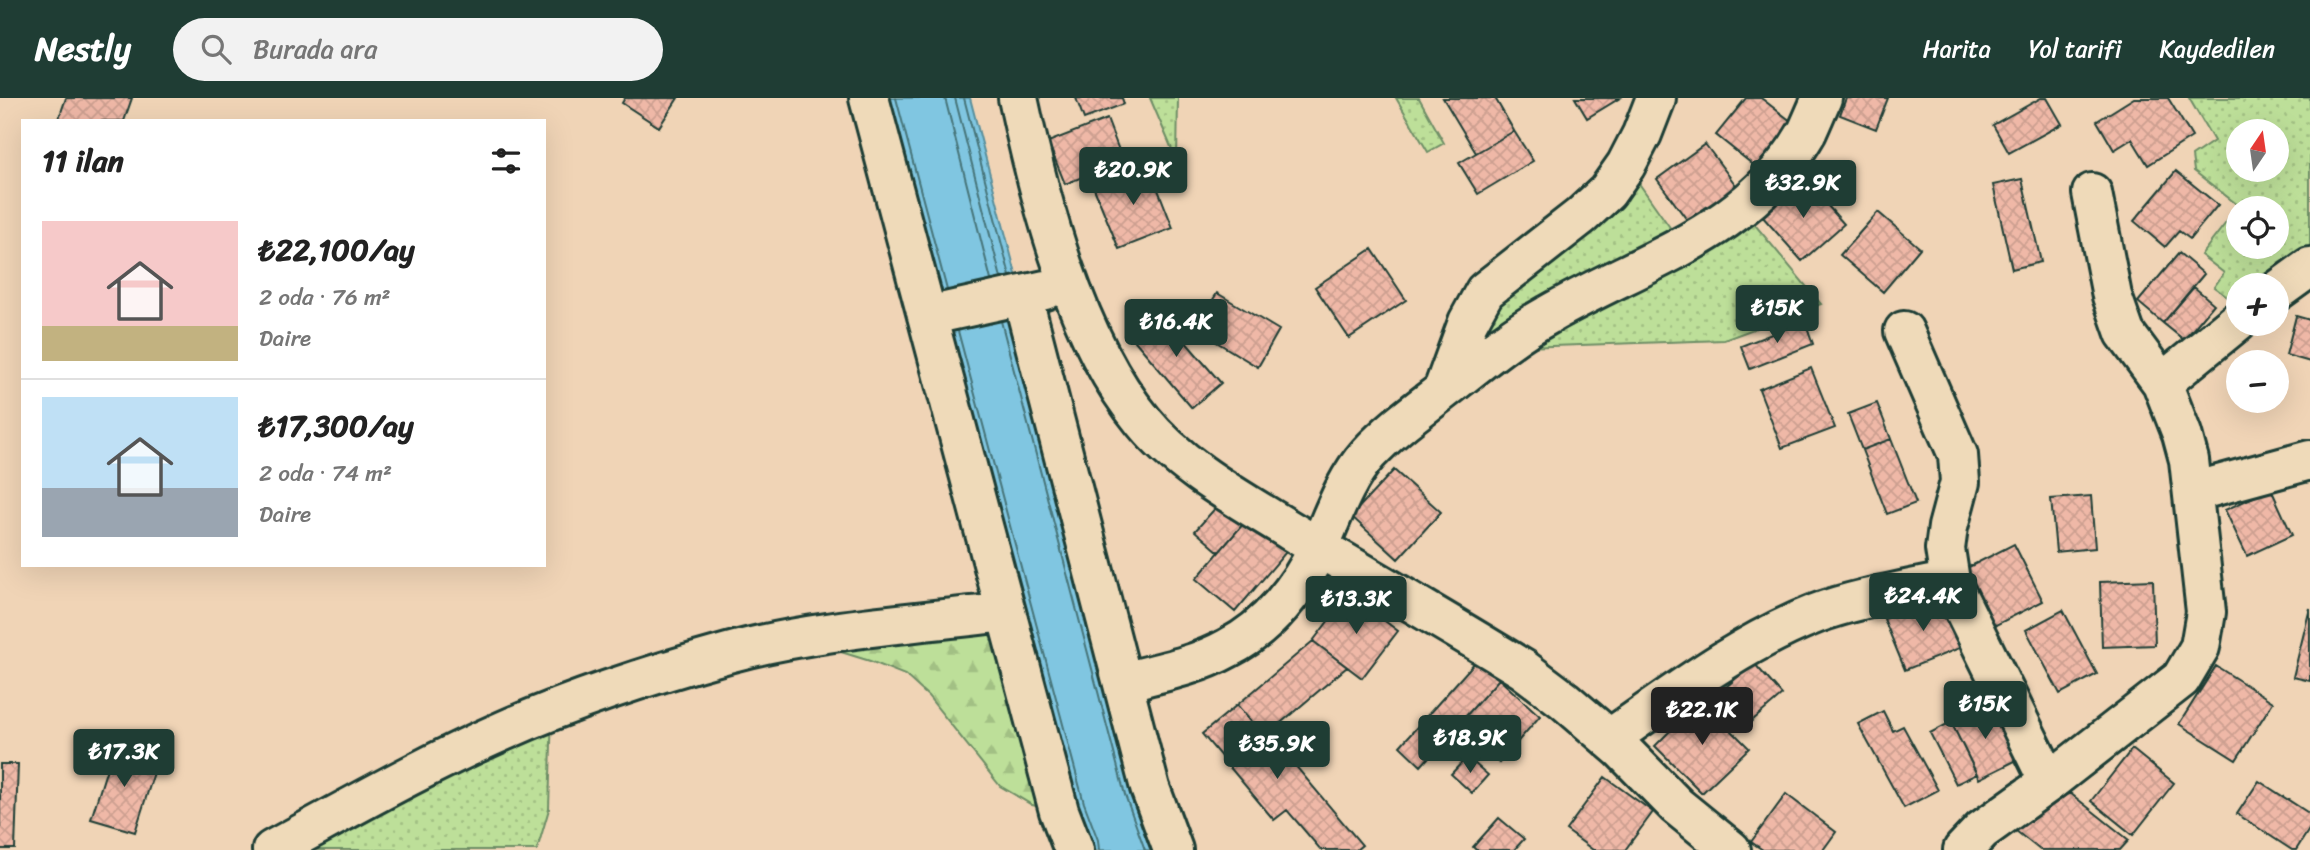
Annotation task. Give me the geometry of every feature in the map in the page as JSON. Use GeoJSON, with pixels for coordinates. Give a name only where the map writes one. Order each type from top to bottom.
{"type":"FeatureCollection","features":[{"type":"Feature","properties":{"kind":"street"},"geometry":{"type":"LineString","coordinates":[[869,98],[938,313],[1006,612],[1059,811],[1074,850]]}},
{"type":"Feature","properties":{"kind":"street"},"geometry":{"type":"LineString","coordinates":[[1018,98],[1030,156],[1051,231],[1071,284],[1098,349],[1122,394],[1144,424],[1199,472],[1523,669],[1609,739],[1677,806],[1731,850]]}},
{"type":"Feature","properties":{"kind":"street"},"geometry":{"type":"LineString","coordinates":[[1443,390],[1468,322],[1485,291],[1581,216],[1607,192],[1626,165],[1656,98]]}},
{"type":"Feature","properties":{"kind":"street"},"geometry":{"type":"LineString","coordinates":[[1123,682],[1190,665],[1230,648],[1264,622],[1290,595],[1309,567],[1346,485],[1366,456],[1393,429],[1497,348],[1546,316],[1675,251],[1720,225],[1752,200],[1783,166],[1807,132],[1822,98]]}},
{"type":"Feature","properties":{"kind":"street"},"geometry":{"type":"LineString","coordinates":[[1963,850],[1982,830],[2049,782],[2181,679],[2196,656],[2204,630],[2206,612],[2189,460],[2182,433],[2162,383],[2125,333],[2112,296],[2092,193]]}},
{"type":"Feature","properties":{"kind":"street"},"geometry":{"type":"LineString","coordinates":[[2289,282],[2310,267]]}},
{"type":"Feature","properties":{"kind":"street"},"geometry":{"type":"LineString","coordinates":[[938,313],[1071,284]]}},
{"type":"Feature","properties":{"kind":"street"},"geometry":{"type":"LineString","coordinates":[[1011,298],[1123,682],[1150,789],[1172,850]]}},
{"type":"Feature","properties":{"kind":"street"},"geometry":{"type":"LineString","coordinates":[[1904,331],[1958,454],[1960,482],[1945,549],[1951,581],[2049,782]]}},
{"type":"Feature","properties":{"kind":"street"},"geometry":{"type":"LineString","coordinates":[[2162,383],[2226,331]]}},
{"type":"Feature","properties":{"kind":"street"},"geometry":{"type":"LineString","coordinates":[[2193,492],[2310,460]]}},
{"type":"Feature","properties":{"kind":"street"},"geometry":{"type":"LineString","coordinates":[[1609,739],[1683,688],[1779,630],[1817,613],[1951,581]]}},
{"type":"Feature","properties":{"kind":"street"},"geometry":{"type":"LineString","coordinates":[[272,850],[423,769],[504,730],[614,689],[730,653],[826,634],[1006,612]]}},
{"type":"Feature","properties":{"kind":"green space"},"geometry":{"type":"Polygon","coordinates":[[[1150,98],[1178,98],[1177,161],[1150,98]]]}},
{"type":"Feature","properties":{"kind":"green space"},"geometry":{"type":"Polygon","coordinates":[[[1396,98],[1419,98],[1444,143],[1428,152],[1396,98]]]}},
{"type":"Feature","properties":{"kind":"green space"},"geometry":{"type":"Polygon","coordinates":[[[2189,98],[2310,98],[2310,267],[2289,278],[2289,273],[2226,273],[2226,296],[2214,287],[2224,273],[2201,255],[2226,223],[2226,259],[2289,259],[2289,196],[2226,196],[2194,171],[2192,156],[2214,141],[2189,98]]]}},
{"type":"Feature","properties":{"kind":"green space"},"geometry":{"type":"Polygon","coordinates":[[[1626,165],[1683,246],[1741,208],[1821,304],[1724,340],[1497,348],[1468,322],[1626,165]]]}},
{"type":"Feature","properties":{"kind":"green space"},"geometry":{"type":"Polygon","coordinates":[[[1006,612],[1059,811],[1032,805],[1000,786],[928,696],[905,675],[799,639],[1006,612]]]}},
{"type":"Feature","properties":{"kind":"green space"},"geometry":{"type":"Polygon","coordinates":[[[552,712],[549,809],[537,850],[272,850],[552,712]]]}},
{"type":"Feature","properties":{"kind":"water"},"geometry":{"type":"Polygon","coordinates":[[[869,98],[970,98],[1150,788],[1173,850],[1074,850],[869,98]]]}},
{"type":"Feature","properties":{"kind":"building"},"geometry":{"type":"Polygon","coordinates":[[[66,98],[132,98],[125,119],[59,119],[66,98]]]}},
{"type":"Feature","properties":{"kind":"building"},"geometry":{"type":"Polygon","coordinates":[[[625,98],[678,98],[659,127],[622,103],[625,98]]]}},
{"type":"Feature","properties":{"kind":"building"},"geometry":{"type":"Polygon","coordinates":[[[1076,98],[1122,98],[1124,104],[1084,119],[1076,98]]]}},
{"type":"Feature","properties":{"kind":"building"},"geometry":{"type":"Polygon","coordinates":[[[1443,98],[1495,98],[1514,131],[1476,153],[1443,98]]]}},
{"type":"Feature","properties":{"kind":"building"},"geometry":{"type":"Polygon","coordinates":[[[1575,98],[1620,98],[1587,118],[1575,98]]]}},
{"type":"Feature","properties":{"kind":"building"},"geometry":{"type":"Polygon","coordinates":[[[1746,98],[1761,98],[1792,122],[1756,167],[1716,135],[1746,98]]]}},
{"type":"Feature","properties":{"kind":"building"},"geometry":{"type":"Polygon","coordinates":[[[1846,98],[1888,98],[1876,129],[1840,115],[1846,98]]]}},
{"type":"Feature","properties":{"kind":"building"},"geometry":{"type":"Polygon","coordinates":[[[2041,98],[2047,98],[2062,124],[2009,153],[1993,125],[2041,98]]]}},
{"type":"Feature","properties":{"kind":"building"},"geometry":{"type":"Polygon","coordinates":[[[2134,98],[2168,98],[2192,137],[2148,165],[2132,139],[2114,150],[2097,121],[2134,98]]]}},
{"type":"Feature","properties":{"kind":"building"},"geometry":{"type":"Polygon","coordinates":[[[1107,119],[1123,161],[1065,184],[1048,142],[1107,119]]]}},
{"type":"Feature","properties":{"kind":"building"},"geometry":{"type":"Polygon","coordinates":[[[1514,131],[1533,161],[1478,194],[1459,163],[1514,131]]]}},
{"type":"Feature","properties":{"kind":"building"},"geometry":{"type":"Polygon","coordinates":[[[1705,144],[1738,188],[1690,224],[1657,179],[1705,144]]]}},
{"type":"Feature","properties":{"kind":"building"},"geometry":{"type":"Polygon","coordinates":[[[1148,164],[1173,228],[1119,249],[1093,186],[1148,164]]]}},
{"type":"Feature","properties":{"kind":"building"},"geometry":{"type":"Polygon","coordinates":[[[2176,171],[2218,205],[2190,239],[2179,231],[2165,247],[2134,221],[2176,171]]]}},
{"type":"Feature","properties":{"kind":"building"},"geometry":{"type":"Polygon","coordinates":[[[1804,179],[1844,224],[1802,261],[1762,216],[1804,179]]]}},
{"type":"Feature","properties":{"kind":"building"},"geometry":{"type":"Polygon","coordinates":[[[2022,179],[2041,262],[2012,269],[1993,185],[2022,179]]]}},
{"type":"Feature","properties":{"kind":"building"},"geometry":{"type":"Polygon","coordinates":[[[1878,212],[1920,248],[1883,292],[1840,255],[1878,212]]]}},
{"type":"Feature","properties":{"kind":"building"},"geometry":{"type":"Polygon","coordinates":[[[1372,249],[1406,300],[1349,338],[1315,287],[1372,249]]]}},
{"type":"Feature","properties":{"kind":"building"},"geometry":{"type":"Polygon","coordinates":[[[2179,253],[2204,274],[2163,323],[2138,302],[2179,253]]]}},
{"type":"Feature","properties":{"kind":"building"},"geometry":{"type":"Polygon","coordinates":[[[2194,287],[2214,304],[2184,340],[2163,323],[2194,287]]]}},
{"type":"Feature","properties":{"kind":"building"},"geometry":{"type":"Polygon","coordinates":[[[1217,293],[1279,330],[1258,367],[1195,329],[1217,293]]]}},
{"type":"Feature","properties":{"kind":"building"},"geometry":{"type":"Polygon","coordinates":[[[1159,311],[1221,383],[1192,408],[1130,335],[1159,311]]]}},
{"type":"Feature","properties":{"kind":"building"},"geometry":{"type":"Polygon","coordinates":[[[2296,316],[2310,320],[2310,362],[2289,356],[2287,350],[2296,316]]]}},
{"type":"Feature","properties":{"kind":"building"},"geometry":{"type":"Polygon","coordinates":[[[1805,321],[1813,344],[1750,369],[1741,346],[1805,321]]]}},
{"type":"Feature","properties":{"kind":"building"},"geometry":{"type":"Polygon","coordinates":[[[1811,368],[1835,428],[1782,448],[1759,389],[1811,368]]]}},
{"type":"Feature","properties":{"kind":"building"},"geometry":{"type":"Polygon","coordinates":[[[1877,403],[1891,439],[1862,450],[1848,414],[1877,403]]]}},
{"type":"Feature","properties":{"kind":"building"},"geometry":{"type":"Polygon","coordinates":[[[1891,439],[1916,503],[1887,514],[1862,450],[1891,439]]]}},
{"type":"Feature","properties":{"kind":"building"},"geometry":{"type":"Polygon","coordinates":[[[1394,470],[1441,512],[1398,559],[1351,516],[1394,470]]]}},
{"type":"Feature","properties":{"kind":"building"},"geometry":{"type":"Polygon","coordinates":[[[2271,489],[2292,535],[2247,556],[2225,510],[2271,489]]]}},
{"type":"Feature","properties":{"kind":"building"},"geometry":{"type":"Polygon","coordinates":[[[2091,496],[2095,548],[2056,552],[2051,499],[2091,496]]]}},
{"type":"Feature","properties":{"kind":"building"},"geometry":{"type":"Polygon","coordinates":[[[1218,505],[1244,523],[1219,552],[1195,531],[1218,505]]]}},
{"type":"Feature","properties":{"kind":"building"},"geometry":{"type":"Polygon","coordinates":[[[1244,523],[1286,552],[1235,612],[1196,579],[1244,523]]]}},
{"type":"Feature","properties":{"kind":"building"},"geometry":{"type":"Polygon","coordinates":[[[2014,544],[2043,601],[1992,627],[1963,570],[2014,544]]]}},
{"type":"Feature","properties":{"kind":"building"},"geometry":{"type":"Polygon","coordinates":[[[2153,580],[2155,645],[2102,647],[2100,582],[2153,580]]]}},
{"type":"Feature","properties":{"kind":"building"},"geometry":{"type":"Polygon","coordinates":[[[1349,594],[1398,631],[1362,678],[1313,641],[1349,594]]]}},
{"type":"Feature","properties":{"kind":"building"},"geometry":{"type":"Polygon","coordinates":[[[1941,595],[1962,647],[1905,670],[1884,619],[1941,595]]]}},
{"type":"Feature","properties":{"kind":"building"},"geometry":{"type":"Polygon","coordinates":[[[2310,608],[2310,681],[2293,677],[2310,608]]]}},
{"type":"Feature","properties":{"kind":"building"},"geometry":{"type":"Polygon","coordinates":[[[2063,610],[2097,674],[2060,694],[2026,630],[2063,610]]]}},
{"type":"Feature","properties":{"kind":"building"},"geometry":{"type":"Polygon","coordinates":[[[1313,641],[1347,667],[1264,737],[1237,705],[1313,641]]]}},
{"type":"Feature","properties":{"kind":"building"},"geometry":{"type":"Polygon","coordinates":[[[1477,660],[1499,679],[1421,766],[1400,746],[1477,660]]]}},
{"type":"Feature","properties":{"kind":"building"},"geometry":{"type":"Polygon","coordinates":[[[1754,663],[1782,695],[1746,726],[1718,694],[1754,663]]]}},
{"type":"Feature","properties":{"kind":"building"},"geometry":{"type":"Polygon","coordinates":[[[2216,666],[2273,702],[2236,760],[2179,724],[2216,666]]]}},
{"type":"Feature","properties":{"kind":"building"},"geometry":{"type":"Polygon","coordinates":[[[1499,679],[1540,716],[1499,763],[1457,726],[1499,679]]]}},
{"type":"Feature","properties":{"kind":"building"},"geometry":{"type":"Polygon","coordinates":[[[1701,700],[1749,748],[1702,793],[1655,746],[1701,700]]]}},
{"type":"Feature","properties":{"kind":"building"},"geometry":{"type":"Polygon","coordinates":[[[1990,703],[2019,759],[1979,779],[1951,722],[1990,703]]]}},
{"type":"Feature","properties":{"kind":"building"},"geometry":{"type":"Polygon","coordinates":[[[1237,705],[1264,737],[1268,733],[1362,845],[1356,850],[1321,850],[1287,810],[1274,820],[1202,734],[1237,705]]]}},
{"type":"Feature","properties":{"kind":"building"},"geometry":{"type":"Polygon","coordinates":[[[1883,711],[1893,731],[1903,726],[1938,790],[1904,808],[1858,724],[1883,711]]]}},
{"type":"Feature","properties":{"kind":"building"},"geometry":{"type":"Polygon","coordinates":[[[1951,722],[1977,774],[1956,784],[1930,733],[1951,722]]]}},
{"type":"Feature","properties":{"kind":"building"},"geometry":{"type":"Polygon","coordinates":[[[114,746],[158,760],[135,832],[91,819],[114,746]]]}},
{"type":"Feature","properties":{"kind":"building"},"geometry":{"type":"Polygon","coordinates":[[[2132,749],[2174,783],[2133,835],[2091,801],[2132,749]]]}},
{"type":"Feature","properties":{"kind":"building"},"geometry":{"type":"Polygon","coordinates":[[[1467,757],[1488,775],[1472,793],[1451,774],[1467,757]]]}},
{"type":"Feature","properties":{"kind":"building"},"geometry":{"type":"Polygon","coordinates":[[[0,764],[18,764],[15,849],[0,849],[0,764]]]}},
{"type":"Feature","properties":{"kind":"building"},"geometry":{"type":"Polygon","coordinates":[[[1605,777],[1653,812],[1625,850],[1593,850],[1566,830],[1605,777]]]}},
{"type":"Feature","properties":{"kind":"building"},"geometry":{"type":"Polygon","coordinates":[[[2259,781],[2310,814],[2310,828],[2296,850],[2237,814],[2259,781]]]}},
{"type":"Feature","properties":{"kind":"building"},"geometry":{"type":"Polygon","coordinates":[[[2070,793],[2129,840],[2120,850],[2040,850],[2011,827],[2070,793]]]}},
{"type":"Feature","properties":{"kind":"building"},"geometry":{"type":"Polygon","coordinates":[[[1786,794],[1836,832],[1823,850],[1763,850],[1751,842],[1786,794]]]}},
{"type":"Feature","properties":{"kind":"building"},"geometry":{"type":"Polygon","coordinates":[[[1499,818],[1524,839],[1514,850],[1476,850],[1473,847],[1499,818]]]}}]}
